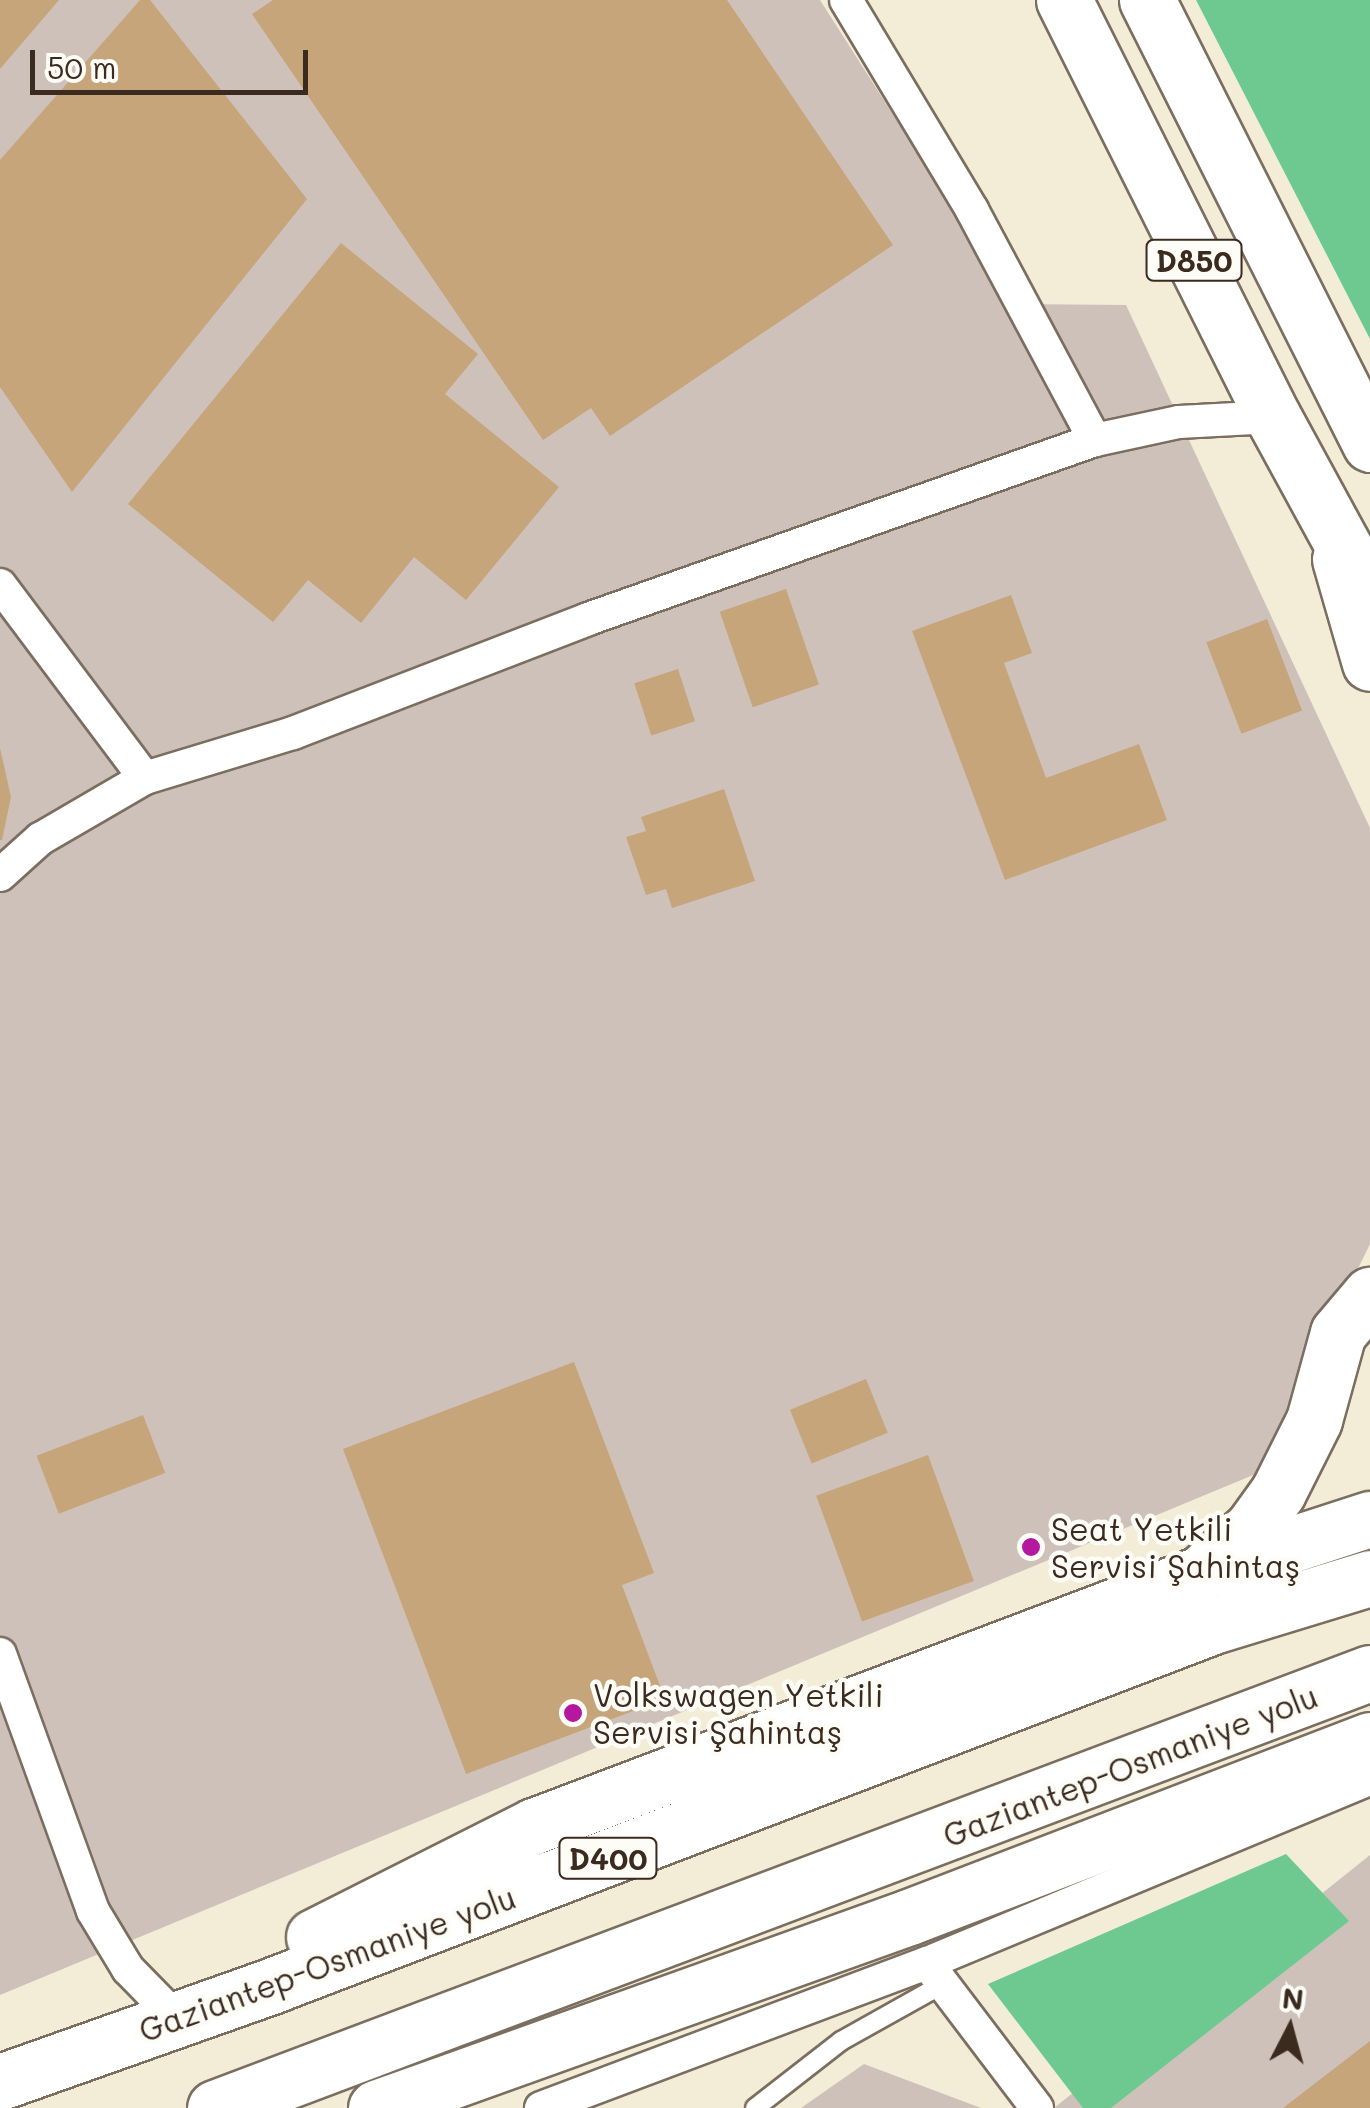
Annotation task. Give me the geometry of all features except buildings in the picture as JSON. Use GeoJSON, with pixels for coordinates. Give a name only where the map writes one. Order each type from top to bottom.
{"type":"FeatureCollection","features":[{"type":"Feature","properties":{"kind":"highway","name":"D850"},"geometry":{"type":"LineString","coordinates":[[1064,0],[1273,417],[1370,595]]}},
{"type":"Feature","properties":{"kind":"highway","name":"D850"},"geometry":{"type":"LineString","coordinates":[[1147,0],[1370,444]]}},
{"type":"Feature","properties":{"kind":"highway"},"geometry":{"type":"LineString","coordinates":[[1328,518],[1370,662]]}},
{"type":"Feature","properties":{"kind":"highway"},"geometry":{"type":"LineString","coordinates":[[1200,1574],[1252,1528],[1278,1492],[1314,1420],[1338,1333],[1370,1296]]}},
{"type":"Feature","properties":{"kind":"highway"},"geometry":{"type":"LineString","coordinates":[[178,2020],[284,1952],[534,1826],[1200,1574],[1370,1519]]}},
{"type":"Feature","properties":{"kind":"highway","name":"Gaziantep-Osmaniye yolu"},"geometry":{"type":"LineString","coordinates":[[0,2082],[178,2020],[1212,1626],[1370,1578]]}},
{"type":"Feature","properties":{"kind":"highway","name":"Gaziantep-Osmaniye yolu"},"geometry":{"type":"LineString","coordinates":[[214,2108],[1068,1790],[1370,1672]]}},
{"type":"Feature","properties":{"kind":"highway"},"geometry":{"type":"LineString","coordinates":[[376,2108],[909,1917],[1370,1740]]}},
{"type":"Feature","properties":{"kind":"street"},"geometry":{"type":"LineString","coordinates":[[846,0],[972,210],[1095,440]]}},
{"type":"Feature","properties":{"kind":"street"},"geometry":{"type":"LineString","coordinates":[[0,875],[40,839],[146,778],[293,734],[588,619],[1095,440],[1179,422],[1273,417]]}},
{"type":"Feature","properties":{"kind":"street"},"geometry":{"type":"LineString","coordinates":[[0,585],[146,778]]}},
{"type":"Feature","properties":{"kind":"street"},"geometry":{"type":"LineString","coordinates":[[0,1654],[93,1911],[128,1969],[178,2020]]}},
{"type":"Feature","properties":{"kind":"street"},"geometry":{"type":"LineString","coordinates":[[540,2108],[935,1974],[1370,1778]]}},
{"type":"Feature","properties":{"kind":"street"},"geometry":{"type":"LineString","coordinates":[[935,1974],[1037,2108]]}},
{"type":"Feature","properties":{"kind":"lane"},"geometry":{"type":"LineString","coordinates":[[755,2108],[935,1974]]}},
{"type":"Feature","properties":{"kind":"shaded area"},"geometry":{"type":"Polygon","coordinates":[[[0,0],[820,0],[1014,304],[1126,305],[1370,828],[1370,1244],[1258,1473],[0,1995],[0,0]]]}},
{"type":"Feature","properties":{"kind":"shaded area"},"geometry":{"type":"Polygon","coordinates":[[[1370,1855],[1370,2108],[1054,2108],[1370,1855]]]}},
{"type":"Feature","properties":{"kind":"shaded area"},"geometry":{"type":"Polygon","coordinates":[[[864,2064],[981,2108],[801,2108],[864,2064]]]}},
{"type":"Feature","properties":{"kind":"green space"},"geometry":{"type":"Polygon","coordinates":[[[1196,0],[1370,0],[1370,339],[1196,0]]]}},
{"type":"Feature","properties":{"kind":"green space"},"geometry":{"type":"Polygon","coordinates":[[[1286,1854],[1349,1921],[1111,2108],[1083,2108],[988,1984],[1286,1854]]]}},
{"type":"Feature","properties":{"kind":"place","name":"Seat Yetkili Servisi Şahintaş"},"geometry":{"type":"Point","coordinates":[1031,1547]}},
{"type":"Feature","properties":{"kind":"place","name":"Volkswagen Yetkili Servisi Şahintaş"},"geometry":{"type":"Point","coordinates":[573,1713]}}]}
